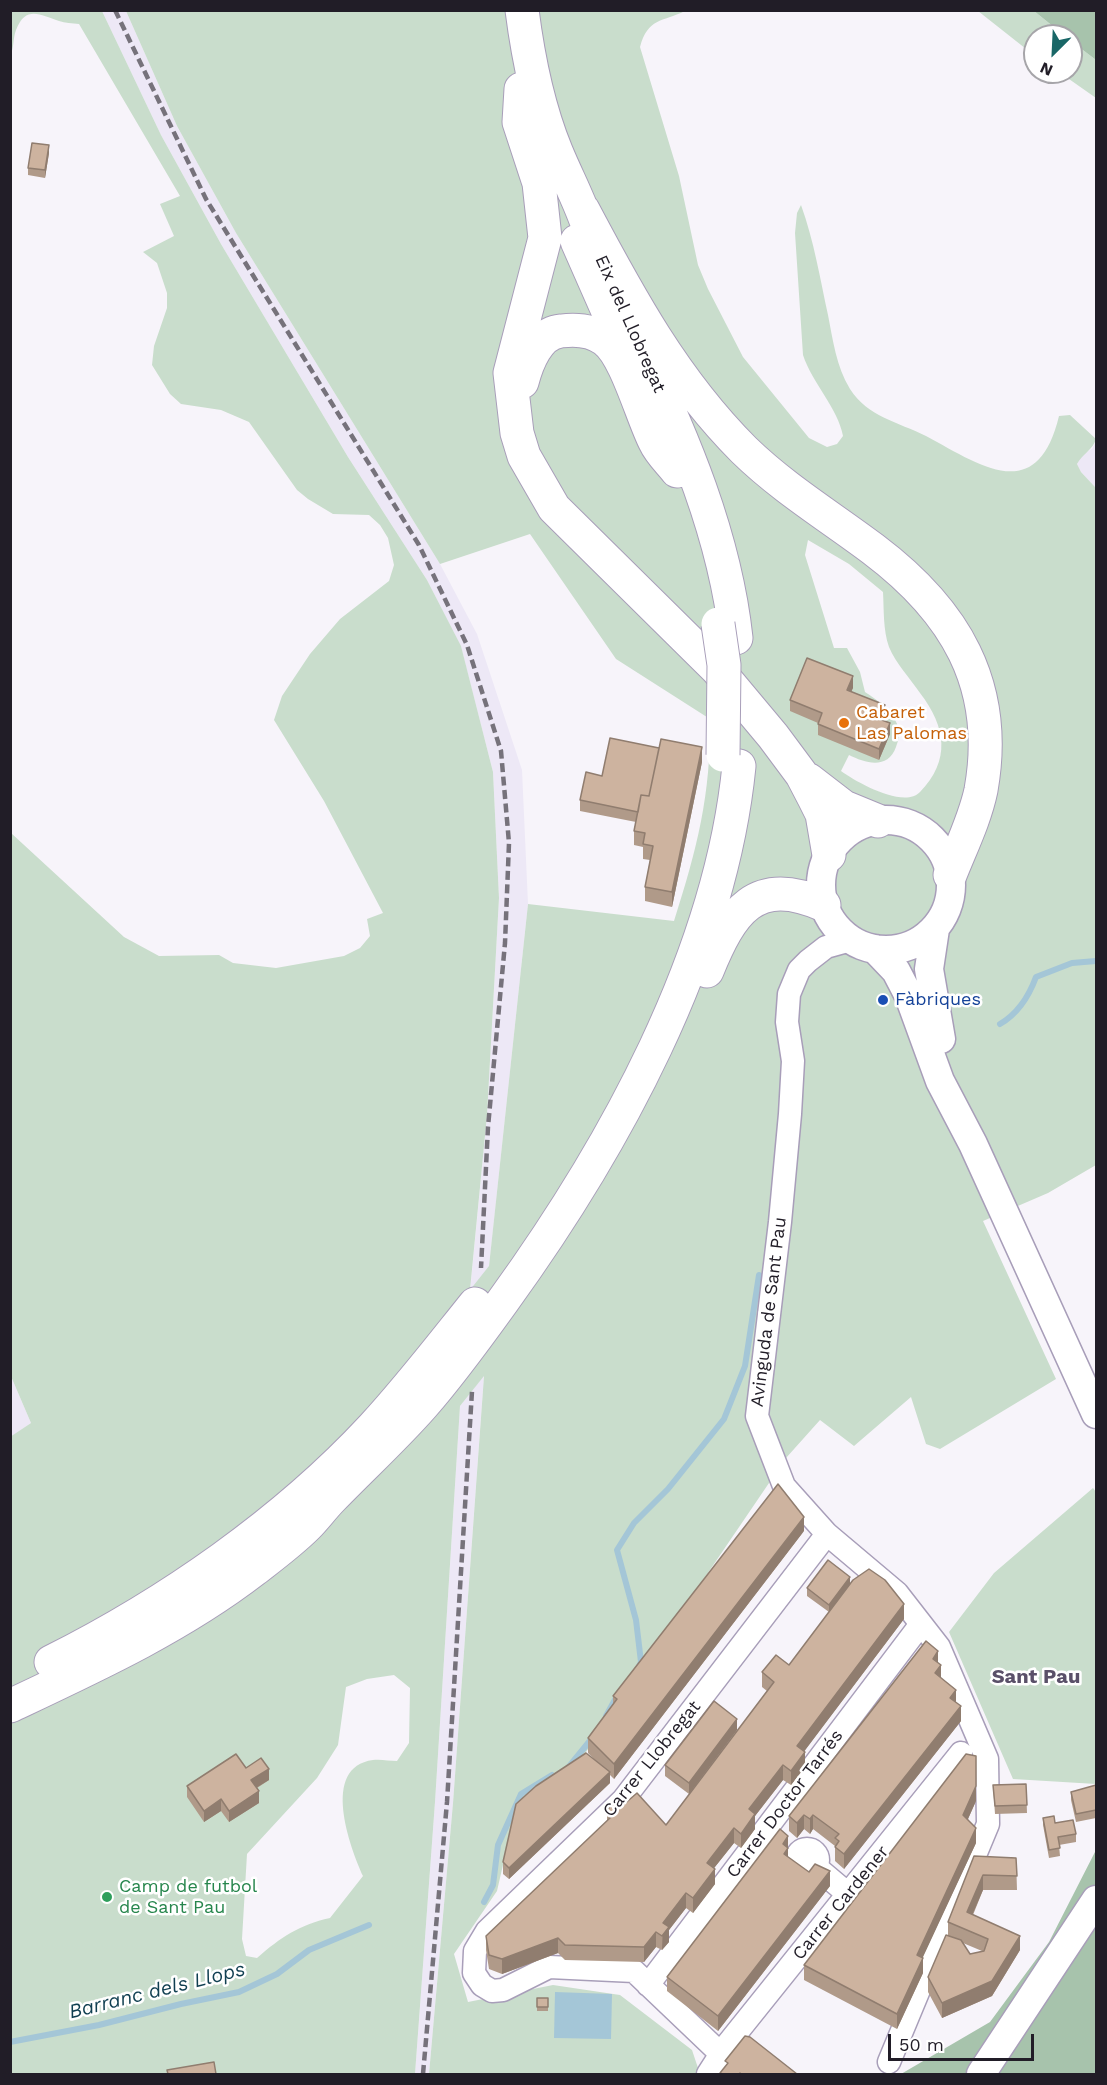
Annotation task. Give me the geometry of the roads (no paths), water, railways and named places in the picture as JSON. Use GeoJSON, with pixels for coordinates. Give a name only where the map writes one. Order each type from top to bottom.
{"type":"FeatureCollection","features":[{"type":"Feature","properties":{"kind":"highway","name":"Eix del Llobregat"},"geometry":{"type":"LineString","coordinates":[[506,10],[521,88],[539,148],[677,471],[702,544],[727,631]]}},
{"type":"Feature","properties":{"kind":"highway","name":"Eix del Llobregat"},"geometry":{"type":"LineString","coordinates":[[522,10],[536,82],[555,149],[583,210],[597,253],[655,378],[710,517],[728,584],[727,631]]}},
{"type":"Feature","properties":{"kind":"highway"},"geometry":{"type":"LineString","coordinates":[[521,88],[519,122],[539,183],[545,238],[510,373],[524,456],[554,508],[717,669],[802,775],[822,814],[829,855]]}},
{"type":"Feature","properties":{"kind":"highway"},"geometry":{"type":"LineString","coordinates":[[583,210],[643,321],[680,377],[713,418],[769,474],[911,580],[939,609],[956,635],[976,682],[984,720],[984,742],[983,776],[977,805],[950,875]]}},
{"type":"Feature","properties":{"kind":"highway"},"geometry":{"type":"LineString","coordinates":[[515,410],[525,370],[543,340],[556,331],[574,329],[591,332],[606,340],[618,357],[656,444],[677,471]]}},
{"type":"Feature","properties":{"kind":"highway"},"geometry":{"type":"LineString","coordinates":[[10,1683],[88,1644],[141,1612],[272,1519],[373,1428],[510,1262],[561,1187],[641,1043],[697,894],[720,792],[731,761],[741,716],[727,631]]}},
{"type":"Feature","properties":{"kind":"highway"},"geometry":{"type":"LineString","coordinates":[[307,1526],[330,1499],[392,1440],[458,1362],[552,1231],[607,1142],[653,1049],[707,914],[729,831],[731,761]]}},
{"type":"Feature","properties":{"kind":"highway"},"geometry":{"type":"LineString","coordinates":[[802,775],[844,807],[878,821]]}},
{"type":"Feature","properties":{"kind":"highway"},"geometry":{"type":"LineString","coordinates":[[10,1706],[130,1649],[194,1611],[253,1570],[364,1481],[447,1396],[513,1316],[561,1250],[608,1176],[650,1102],[724,932],[737,914],[758,897],[776,892],[797,895],[843,933]]}},
{"type":"Feature","properties":{"kind":"main road"},"geometry":{"type":"LineString","coordinates":[[961,1119],[930,991],[929,969],[935,929],[949,904],[950,875],[945,857],[928,836],[903,823],[878,821],[849,832],[829,855],[822,879],[843,933],[896,971],[909,996],[940,1080],[961,1119],[1096,1414]]}},
{"type":"Feature","properties":{"kind":"main road"},"geometry":{"type":"LineString","coordinates":[[843,933],[907,947],[935,929]]}},
{"type":"Feature","properties":{"kind":"main road"},"geometry":{"type":"LineString","coordinates":[[981,2074],[1096,1900]]}},
{"type":"Feature","properties":{"kind":"street","name":"Avinguda de Sant Pau"},"geometry":{"type":"LineString","coordinates":[[843,933],[799,970],[789,994],[788,1022],[793,1061],[790,1114],[757,1416],[784,1486],[827,1534],[897,1593],[939,1647],[987,1760],[988,1824],[889,2062]]}},
{"type":"Feature","properties":{"kind":"street","name":"Carrer Llobregat"},"geometry":{"type":"LineString","coordinates":[[648,1985],[634,1971],[549,1967],[503,1990],[492,1991],[482,1985],[474,1973],[475,1951],[487,1931],[624,1800],[827,1534]]}},
{"type":"Feature","properties":{"kind":"street","name":"Carrer Doctor Tarrés"},"geometry":{"type":"LineString","coordinates":[[648,1985],[921,1624]]}},
{"type":"Feature","properties":{"kind":"street","name":"Carrer Cardener"},"geometry":{"type":"LineString","coordinates":[[708,2074],[721,2054],[961,1753]]}},
{"type":"Feature","properties":{"kind":"street"},"geometry":{"type":"LineString","coordinates":[[768,1828],[799,1853],[806,1849],[814,1851],[818,1859],[816,1867],[848,1894]]}},
{"type":"Feature","properties":{"kind":"street"},"geometry":{"type":"LineString","coordinates":[[648,1985],[721,2054]]}},
{"type":"Feature","properties":{"kind":"water"},"geometry":{"type":"Polygon","coordinates":[[[555,1992],[612,1994],[611,2039],[554,2038],[555,1992]]]}},
{"type":"Feature","properties":{"kind":"waterway","name":"Barranc dels Llops"},"geometry":{"type":"LineString","coordinates":[[1000,1024],[1013,1015],[1030,991],[1036,977],[1072,963],[1096,961]]}},
{"type":"Feature","properties":{"kind":"waterway","name":"Barranc dels Llops"},"geometry":{"type":"LineString","coordinates":[[639,1666],[641,1662],[636,1620],[617,1550],[634,1523],[668,1489],[724,1419],[745,1366],[759,1275]]}},
{"type":"Feature","properties":{"kind":"waterway","name":"Barranc dels Llops"},"geometry":{"type":"LineString","coordinates":[[606,1716],[617,1696]]}},
{"type":"Feature","properties":{"kind":"waterway","name":"Barranc dels Llops"},"geometry":{"type":"LineString","coordinates":[[567,1769],[593,1737]]}},
{"type":"Feature","properties":{"kind":"waterway","name":"Barranc dels Llops"},"geometry":{"type":"LineString","coordinates":[[484,1902],[493,1885],[498,1845],[521,1794],[552,1775]]}},
{"type":"Feature","properties":{"kind":"waterway","name":"Barranc dels Llops"},"geometry":{"type":"LineString","coordinates":[[10,2042],[99,2025],[239,1992],[277,1974],[309,1950],[369,1925]]}},
{"type":"Feature","properties":{"kind":"railway"},"geometry":{"type":"LineString","coordinates":[[115,10],[206,199],[419,545],[467,645],[501,751],[509,843],[505,943],[488,1127],[481,1268]]}},
{"type":"Feature","properties":{"kind":"railway"},"geometry":{"type":"LineString","coordinates":[[423,2074],[447,1802],[472,1391]]}},
{"type":"Feature","properties":{"kind":"place","name":"Cabaret Las Palomas"},"geometry":{"type":"Point","coordinates":[844,723]}},
{"type":"Feature","properties":{"kind":"place","name":"Fàbriques"},"geometry":{"type":"Point","coordinates":[883,1000]}},
{"type":"Feature","properties":{"kind":"place","name":"Camp de futbol de Sant Pau"},"geometry":{"type":"Point","coordinates":[107,1897]}},
{"type":"Feature","properties":{"kind":"district","name":"Sant Pau"},"geometry":{"type":"Point","coordinates":[1036,1677]}}]}
